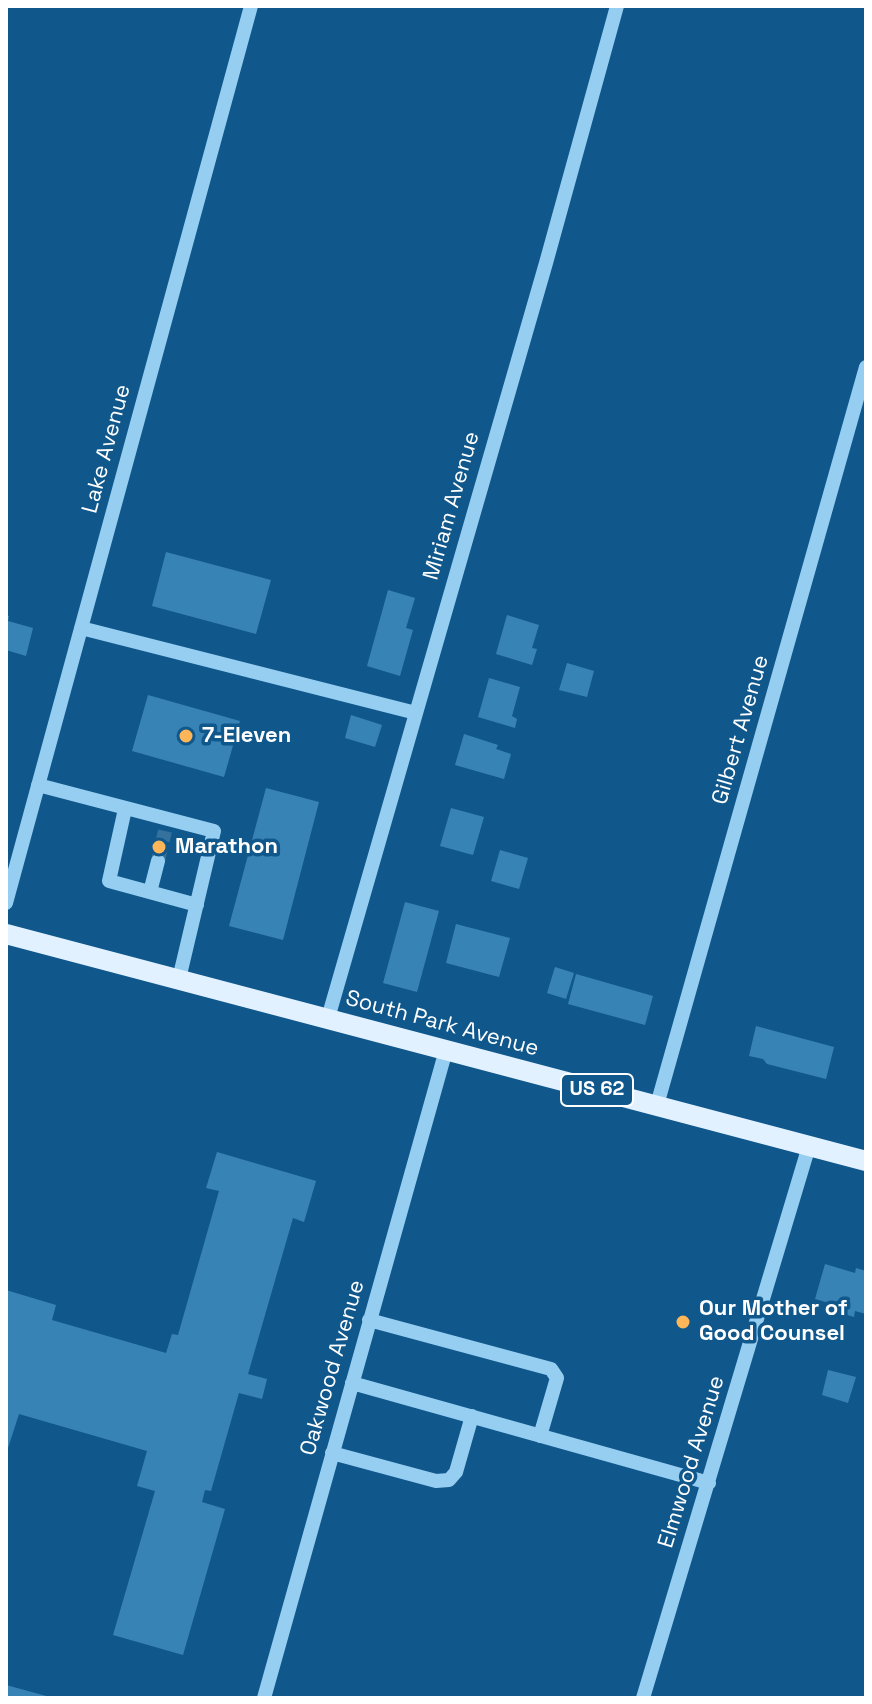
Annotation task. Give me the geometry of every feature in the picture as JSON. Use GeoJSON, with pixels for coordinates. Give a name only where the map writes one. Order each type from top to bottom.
{"type":"FeatureCollection","features":[{"type":"Feature","properties":{"kind":"main road","name":"South Park Avenue"},"geometry":{"type":"LineString","coordinates":[[6,934],[866,1161]]}},
{"type":"Feature","properties":{"kind":"street","name":"Lake Avenue"},"geometry":{"type":"LineString","coordinates":[[6,903],[251,6]]}},
{"type":"Feature","properties":{"kind":"street","name":"Miriam Avenue"},"geometry":{"type":"LineString","coordinates":[[328,1018],[617,6]]}},
{"type":"Feature","properties":{"kind":"street","name":"Gilbert Avenue"},"geometry":{"type":"LineString","coordinates":[[657,1105],[866,367]]}},
{"type":"Feature","properties":{"kind":"street"},"geometry":{"type":"LineString","coordinates":[[81,628],[416,713]]}},
{"type":"Feature","properties":{"kind":"street"},"geometry":{"type":"LineString","coordinates":[[38,785],[125,809],[167,825],[214,831],[179,979]]}},
{"type":"Feature","properties":{"kind":"street"},"geometry":{"type":"LineString","coordinates":[[125,809],[109,881],[197,905]]}},
{"type":"Feature","properties":{"kind":"street"},"geometry":{"type":"LineString","coordinates":[[150,892],[158,861]]}},
{"type":"Feature","properties":{"kind":"street","name":"Oakwood Avenue"},"geometry":{"type":"LineString","coordinates":[[264,1698],[446,1050]]}},
{"type":"Feature","properties":{"kind":"street","name":"Elmwood Avenue"},"geometry":{"type":"LineString","coordinates":[[643,1698],[809,1146]]}},
{"type":"Feature","properties":{"kind":"street"},"geometry":{"type":"LineString","coordinates":[[369,1320],[551,1369],[557,1378],[540,1436]]}},
{"type":"Feature","properties":{"kind":"street"},"geometry":{"type":"LineString","coordinates":[[352,1383],[709,1483]]}},
{"type":"Feature","properties":{"kind":"street"},"geometry":{"type":"LineString","coordinates":[[332,1453],[436,1481],[449,1480],[456,1472],[472,1416]]}},
{"type":"Feature","properties":{"kind":"building"},"geometry":{"type":"Polygon","coordinates":[[[166,552],[271,580],[256,634],[152,606],[166,552]]]}},
{"type":"Feature","properties":{"kind":"building"},"geometry":{"type":"Polygon","coordinates":[[[388,590],[415,598],[406,628],[413,630],[400,676],[367,666],[388,590]]]}},
{"type":"Feature","properties":{"kind":"building"},"geometry":{"type":"Polygon","coordinates":[[[6,615],[9,616],[8,621],[33,628],[26,656],[6,650],[6,615]]]}},
{"type":"Feature","properties":{"kind":"building"},"geometry":{"type":"Polygon","coordinates":[[[507,615],[539,625],[532,648],[537,649],[532,665],[496,654],[507,615]]]}},
{"type":"Feature","properties":{"kind":"building"},"geometry":{"type":"Polygon","coordinates":[[[567,663],[594,671],[587,697],[559,690],[567,663]]]}},
{"type":"Feature","properties":{"kind":"building"},"geometry":{"type":"Polygon","coordinates":[[[489,678],[520,687],[512,716],[517,719],[515,728],[478,717],[489,678]]]}},
{"type":"Feature","properties":{"kind":"building","name":"7-Eleven"},"geometry":{"type":"Polygon","coordinates":[[[148,695],[240,721],[224,777],[132,751],[148,695]]]}},
{"type":"Feature","properties":{"kind":"building"},"geometry":{"type":"Polygon","coordinates":[[[351,715],[382,725],[375,747],[345,738],[351,715]]]}},
{"type":"Feature","properties":{"kind":"building"},"geometry":{"type":"Polygon","coordinates":[[[464,734],[498,745],[496,749],[511,754],[504,779],[455,765],[464,734]]]}},
{"type":"Feature","properties":{"kind":"building"},"geometry":{"type":"Polygon","coordinates":[[[266,788],[319,802],[283,940],[229,926],[266,788]]]}},
{"type":"Feature","properties":{"kind":"building"},"geometry":{"type":"Polygon","coordinates":[[[451,808],[484,817],[473,855],[440,846],[451,808]]]}},
{"type":"Feature","properties":{"kind":"building"},"geometry":{"type":"Polygon","coordinates":[[[500,850],[528,858],[519,889],[491,881],[500,850]]]}},
{"type":"Feature","properties":{"kind":"building"},"geometry":{"type":"Polygon","coordinates":[[[405,902],[439,911],[417,992],[383,983],[405,902]]]}},
{"type":"Feature","properties":{"kind":"building"},"geometry":{"type":"Polygon","coordinates":[[[456,924],[510,938],[499,977],[446,963],[456,924]]]}},
{"type":"Feature","properties":{"kind":"building"},"geometry":{"type":"Polygon","coordinates":[[[555,967],[574,973],[566,999],[547,993],[555,967]]]}},
{"type":"Feature","properties":{"kind":"building"},"geometry":{"type":"Polygon","coordinates":[[[576,974],[653,996],[645,1025],[568,1004],[576,974]]]}},
{"type":"Feature","properties":{"kind":"building"},"geometry":{"type":"Polygon","coordinates":[[[756,1026],[834,1047],[826,1079],[767,1064],[763,1059],[749,1056],[756,1026]]]}},
{"type":"Feature","properties":{"kind":"building"},"geometry":{"type":"Polygon","coordinates":[[[217,1152],[316,1181],[304,1222],[293,1218],[248,1374],[267,1379],[262,1399],[239,1393],[211,1491],[205,1490],[202,1502],[225,1509],[183,1655],[113,1635],[155,1491],[137,1486],[147,1451],[19,1414],[6,1448],[6,1290],[56,1305],[52,1320],[166,1353],[172,1334],[178,1335],[219,1191],[206,1188],[217,1152]]]}},
{"type":"Feature","properties":{"kind":"building"},"geometry":{"type":"Polygon","coordinates":[[[825,1264],[855,1273],[856,1268],[866,1271],[866,1314],[855,1311],[854,1317],[838,1312],[839,1306],[815,1299],[825,1264]]]}},
{"type":"Feature","properties":{"kind":"building"},"geometry":{"type":"Polygon","coordinates":[[[828,1370],[856,1377],[848,1403],[822,1395],[828,1370]]]}},
{"type":"Feature","properties":{"kind":"building"},"geometry":{"type":"Polygon","coordinates":[[[6,1685],[50,1697],[6,1698],[6,1685]]]}},
{"type":"Feature","properties":{"kind":"tunnel"},"geometry":{"type":"LineString","coordinates":[[158,861],[165,831]]}},
{"type":"Feature","properties":{"kind":"place","name":"7-Eleven"},"geometry":{"type":"Point","coordinates":[186,736]}},
{"type":"Feature","properties":{"kind":"place","name":"Marathon"},"geometry":{"type":"Point","coordinates":[159,847]}},
{"type":"Feature","properties":{"kind":"place","name":"Our Mother of Good Counsel"},"geometry":{"type":"Point","coordinates":[683,1322]}}]}
